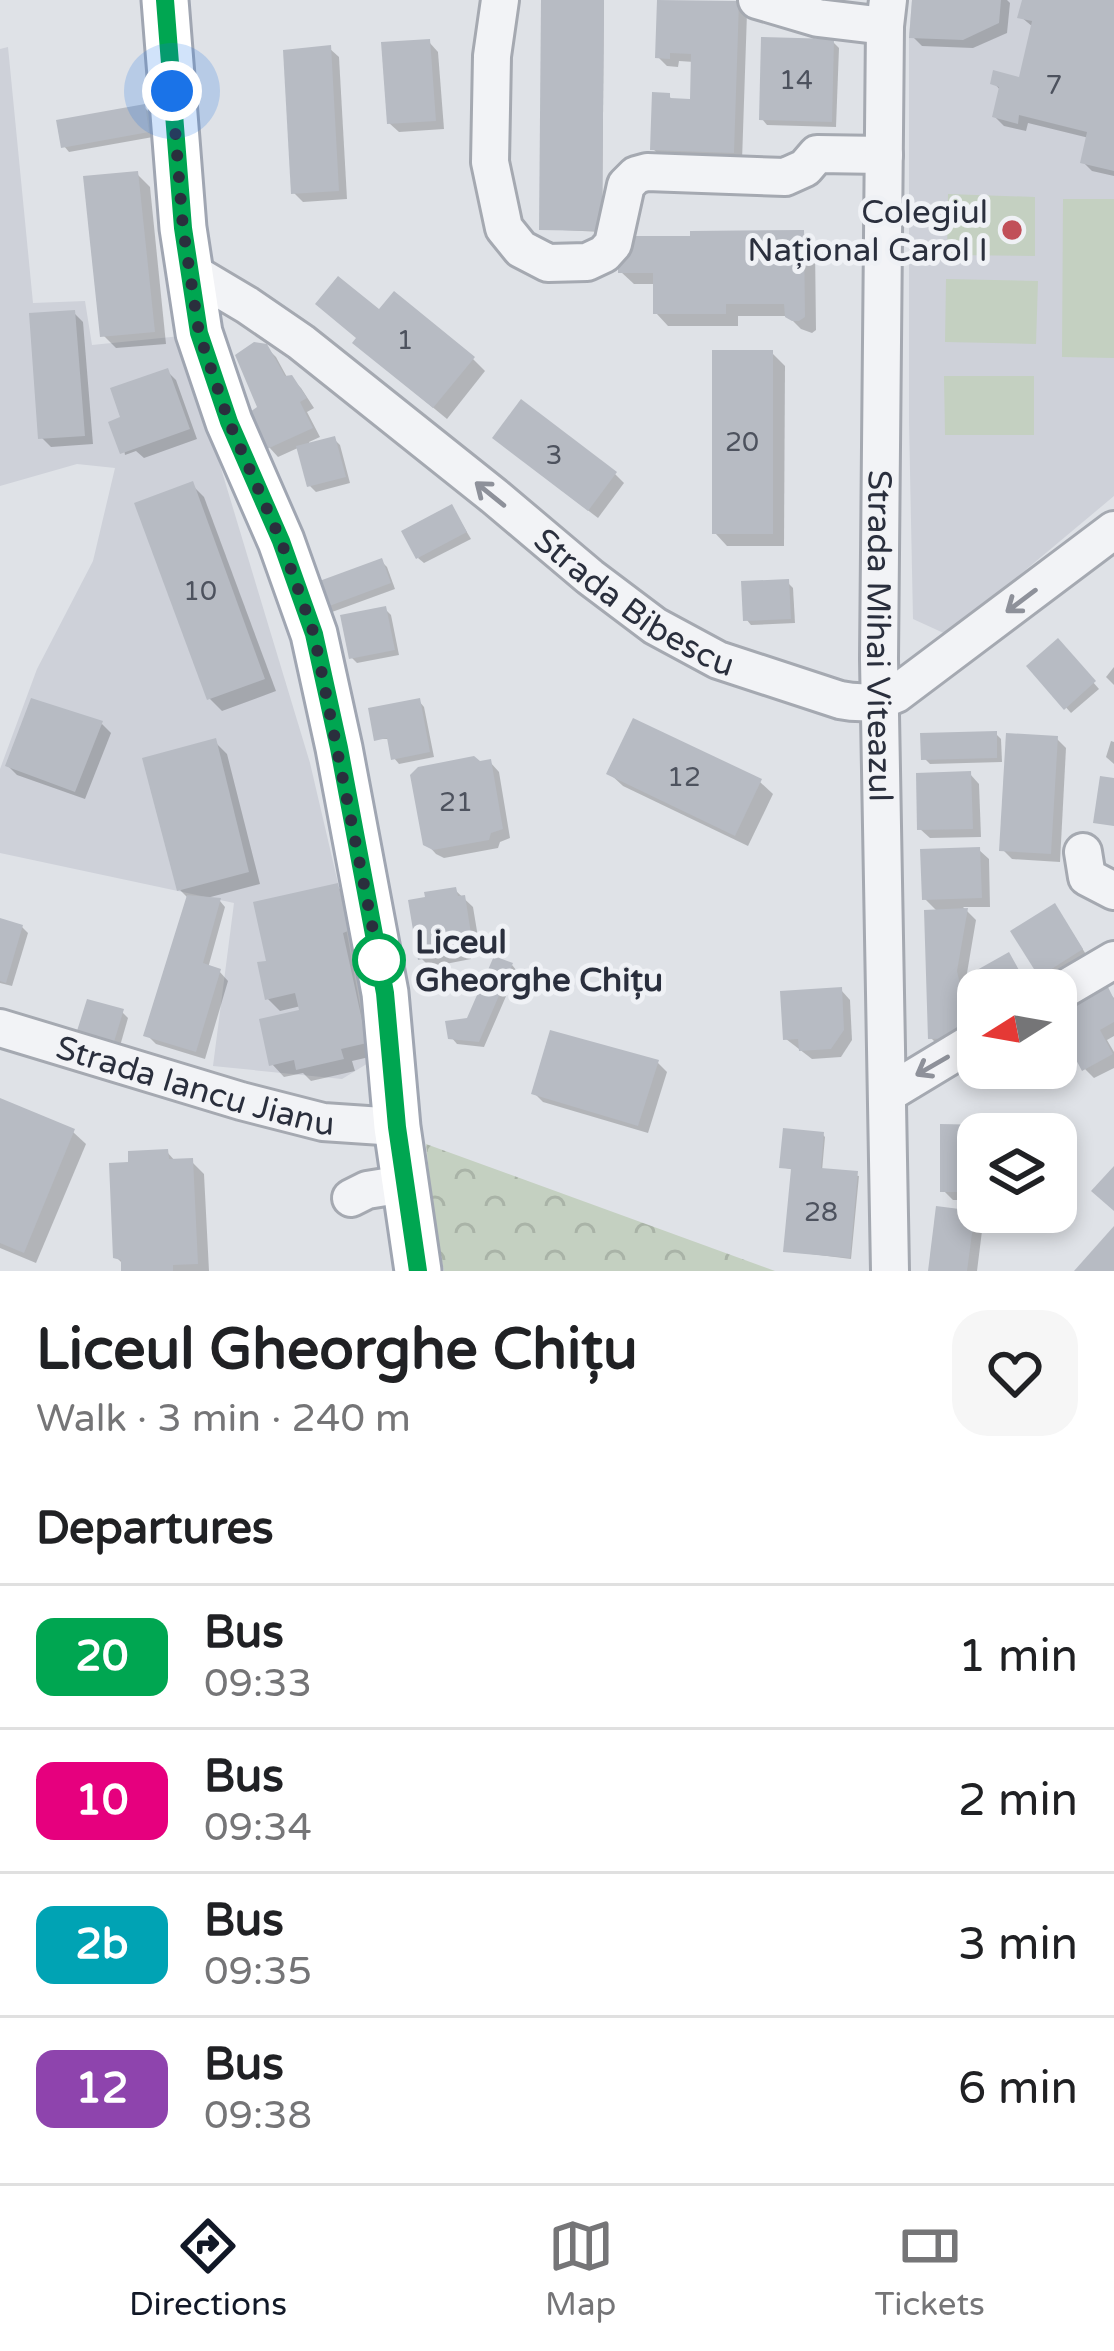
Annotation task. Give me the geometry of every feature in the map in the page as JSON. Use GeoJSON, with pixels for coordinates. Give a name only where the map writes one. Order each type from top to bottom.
{"type":"FeatureCollection","features":[{"type":"Feature","properties":{"kind":"main road"},"geometry":{"type":"LineString","coordinates":[[165,0],[188,270],[199,333],[229,422],[281,541],[314,634],[385,993],[397,1127],[418,1271]]}},
{"type":"Feature","properties":{"kind":"street"},"geometry":{"type":"LineString","coordinates":[[500,0],[492,56],[490,162],[504,228],[521,249],[548,263],[587,262],[604,254],[613,244],[626,185],[636,175],[785,177],[817,154],[884,155]]}},
{"type":"Feature","properties":{"kind":"street"},"geometry":{"type":"LineString","coordinates":[[757,0],[818,18],[887,13]]}},
{"type":"Feature","properties":{"kind":"street","name":"Strada Mihai Viteazul"},"geometry":{"type":"LineString","coordinates":[[887,13],[881,701],[890,1271]]}},
{"type":"Feature","properties":{"kind":"street","name":"Strada Bibescu"},"geometry":{"type":"LineString","coordinates":[[188,270],[301,342],[655,626],[718,660],[787,684],[858,703],[881,701]]}},
{"type":"Feature","properties":{"kind":"street"},"geometry":{"type":"LineString","coordinates":[[881,701],[908,686],[1114,530]]}},
{"type":"Feature","properties":{"kind":"street"},"geometry":{"type":"LineString","coordinates":[[1083,852],[1087,877],[1114,891]]}},
{"type":"Feature","properties":{"kind":"street"},"geometry":{"type":"LineString","coordinates":[[1077,982],[1114,960]]}},
{"type":"Feature","properties":{"kind":"street","name":"Strada Iancu Jianu"},"geometry":{"type":"LineString","coordinates":[[0,1028],[282,1111],[323,1121],[397,1127]]}},
{"type":"Feature","properties":{"kind":"street"},"geometry":{"type":"LineString","coordinates":[[887,1094],[957,1052]]}},
{"type":"Feature","properties":{"kind":"street"},"geometry":{"type":"LineString","coordinates":[[351,1198],[404,1184]]}},
{"type":"Feature","properties":{"kind":"shaded area","name":"Colegiul Național Carol I"},"geometry":{"type":"Polygon","coordinates":[[[912,0],[1114,0],[1114,496],[948,635],[913,619],[909,422],[912,0]]]}},
{"type":"Feature","properties":{"kind":"shaded area"},"geometry":{"type":"Polygon","coordinates":[[[8,47],[33,303],[85,301],[92,345],[181,336],[310,763],[338,883],[370,1062],[342,1079],[213,1066],[234,903],[0,853],[0,769],[37,669],[93,561],[115,468],[77,464],[0,486],[0,49],[8,47]]]}},
{"type":"Feature","properties":{"kind":"green space"},"geometry":{"type":"Polygon","coordinates":[[[948,194],[1035,197],[1035,256],[947,255],[948,194]]]}},
{"type":"Feature","properties":{"kind":"green space"},"geometry":{"type":"Polygon","coordinates":[[[1063,199],[1114,199],[1114,358],[1062,357],[1063,199]]]}},
{"type":"Feature","properties":{"kind":"green space"},"geometry":{"type":"Polygon","coordinates":[[[946,279],[1038,281],[1036,344],[945,342],[946,279]]]}},
{"type":"Feature","properties":{"kind":"green space"},"geometry":{"type":"Polygon","coordinates":[[[944,376],[1034,376],[1034,435],[945,435],[944,376]]]}},
{"type":"Feature","properties":{"kind":"green space"},"geometry":{"type":"Polygon","coordinates":[[[426,1144],[775,1271],[444,1271],[426,1144]]]}},
{"type":"Feature","properties":{"kind":"building"},"geometry":{"type":"Polygon","coordinates":[[[541,0],[604,0],[602,231],[539,230],[541,0]]]}},
{"type":"Feature","properties":{"kind":"building"},"geometry":{"type":"Polygon","coordinates":[[[657,0],[739,1],[734,153],[650,150],[652,92],[690,99],[691,54],[655,58],[657,0]]]}},
{"type":"Feature","properties":{"kind":"building"},"geometry":{"type":"Polygon","coordinates":[[[912,0],[1001,0],[999,23],[963,40],[909,38],[912,0]]]}},
{"type":"Feature","properties":{"kind":"building"},"geometry":{"type":"Polygon","coordinates":[[[1022,0],[1114,0],[1114,171],[1080,163],[1087,132],[1019,115],[1018,124],[992,117],[999,87],[990,84],[993,70],[1019,77],[1032,21],[1017,18],[1022,0]]]}},
{"type":"Feature","properties":{"kind":"building"},"geometry":{"type":"Polygon","coordinates":[[[761,37],[834,39],[832,122],[759,120],[761,37]]]}},
{"type":"Feature","properties":{"kind":"building"},"geometry":{"type":"Polygon","coordinates":[[[430,39],[436,121],[387,124],[381,42],[430,39]]]}},
{"type":"Feature","properties":{"kind":"building"},"geometry":{"type":"Polygon","coordinates":[[[331,45],[339,191],[291,194],[283,50],[331,45]]]}},
{"type":"Feature","properties":{"kind":"building"},"geometry":{"type":"Polygon","coordinates":[[[145,104],[149,132],[61,148],[56,120],[145,104]]]}},
{"type":"Feature","properties":{"kind":"building"},"geometry":{"type":"Polygon","coordinates":[[[138,171],[155,332],[100,337],[83,176],[138,171]]]}},
{"type":"Feature","properties":{"kind":"building"},"geometry":{"type":"Polygon","coordinates":[[[804,230],[805,317],[799,321],[785,317],[784,304],[726,304],[726,314],[653,314],[653,273],[618,273],[618,236],[804,230]]]}},
{"type":"Feature","properties":{"kind":"building"},"geometry":{"type":"Polygon","coordinates":[[[338,276],[379,309],[394,291],[475,357],[433,408],[352,343],[356,338],[315,304],[338,276]]]}},
{"type":"Feature","properties":{"kind":"building"},"geometry":{"type":"Polygon","coordinates":[[[75,310],[85,436],[38,439],[29,313],[75,310]]]}},
{"type":"Feature","properties":{"kind":"building"},"geometry":{"type":"Polygon","coordinates":[[[254,342],[267,344],[285,376],[292,375],[307,398],[300,402],[313,428],[267,449],[250,412],[257,407],[235,355],[254,342]]]}},
{"type":"Feature","properties":{"kind":"building"},"geometry":{"type":"Polygon","coordinates":[[[712,350],[773,350],[773,534],[712,534],[712,350]]]}},
{"type":"Feature","properties":{"kind":"building"},"geometry":{"type":"Polygon","coordinates":[[[168,368],[190,429],[120,454],[108,422],[120,417],[110,388],[168,368]]]}},
{"type":"Feature","properties":{"kind":"building"},"geometry":{"type":"Polygon","coordinates":[[[521,399],[617,472],[588,511],[492,438],[521,399]]]}},
{"type":"Feature","properties":{"kind":"building"},"geometry":{"type":"Polygon","coordinates":[[[335,436],[346,477],[307,487],[296,446],[335,436]]]}},
{"type":"Feature","properties":{"kind":"building"},"geometry":{"type":"Polygon","coordinates":[[[193,481],[265,679],[207,700],[134,503],[193,481]]]}},
{"type":"Feature","properties":{"kind":"building"},"geometry":{"type":"Polygon","coordinates":[[[452,504],[467,532],[416,559],[401,531],[452,504]]]}},
{"type":"Feature","properties":{"kind":"building"},"geometry":{"type":"Polygon","coordinates":[[[382,558],[391,583],[324,608],[314,583],[382,558]]]}},
{"type":"Feature","properties":{"kind":"building"},"geometry":{"type":"Polygon","coordinates":[[[789,579],[791,619],[743,621],[741,581],[789,579]]]}},
{"type":"Feature","properties":{"kind":"building"},"geometry":{"type":"Polygon","coordinates":[[[386,606],[395,650],[349,659],[340,615],[386,606]]]}},
{"type":"Feature","properties":{"kind":"building"},"geometry":{"type":"Polygon","coordinates":[[[1058,638],[1096,681],[1064,710],[1026,666],[1058,638]]]}},
{"type":"Feature","properties":{"kind":"building"},"geometry":{"type":"Polygon","coordinates":[[[31,698],[103,721],[75,792],[5,766],[31,698]]]}},
{"type":"Feature","properties":{"kind":"building"},"geometry":{"type":"Polygon","coordinates":[[[420,698],[430,752],[391,760],[387,738],[374,741],[368,708],[420,698]]]}},
{"type":"Feature","properties":{"kind":"building"},"geometry":{"type":"Polygon","coordinates":[[[633,718],[762,779],[735,836],[606,774],[633,718]]]}},
{"type":"Feature","properties":{"kind":"building"},"geometry":{"type":"Polygon","coordinates":[[[997,731],[997,758],[921,760],[920,733],[997,731]]]}},
{"type":"Feature","properties":{"kind":"building"},"geometry":{"type":"Polygon","coordinates":[[[1006,733],[1058,736],[1051,854],[999,851],[1006,733]]]}},
{"type":"Feature","properties":{"kind":"building"},"geometry":{"type":"Polygon","coordinates":[[[216,738],[249,872],[177,891],[142,758],[216,738]]]}},
{"type":"Feature","properties":{"kind":"building"},"geometry":{"type":"Polygon","coordinates":[[[474,756],[480,761],[491,759],[503,829],[491,833],[489,840],[433,850],[423,845],[410,775],[418,767],[474,756]]]}},
{"type":"Feature","properties":{"kind":"building"},"geometry":{"type":"Polygon","coordinates":[[[971,771],[973,829],[917,830],[916,773],[971,771]]]}},
{"type":"Feature","properties":{"kind":"building"},"geometry":{"type":"Polygon","coordinates":[[[1100,776],[1114,778],[1114,826],[1093,823],[1100,776]]]}},
{"type":"Feature","properties":{"kind":"building"},"geometry":{"type":"Polygon","coordinates":[[[980,847],[982,898],[922,900],[920,849],[980,847]]]}},
{"type":"Feature","properties":{"kind":"building"},"geometry":{"type":"Polygon","coordinates":[[[338,883],[348,931],[343,933],[367,1043],[341,1049],[344,1059],[296,1070],[294,1060],[269,1066],[259,1019],[299,1010],[295,993],[265,1000],[257,962],[266,961],[253,902],[338,883]]]}},
{"type":"Feature","properties":{"kind":"building"},"geometry":{"type":"Polygon","coordinates":[[[456,887],[458,896],[465,895],[472,940],[462,942],[464,951],[418,960],[408,900],[456,887]]]}},
{"type":"Feature","properties":{"kind":"building"},"geometry":{"type":"Polygon","coordinates":[[[187,895],[221,898],[203,963],[221,969],[196,1052],[143,1036],[187,895]]]}},
{"type":"Feature","properties":{"kind":"building"},"geometry":{"type":"Polygon","coordinates":[[[1055,903],[1083,949],[1052,969],[1034,969],[1010,931],[1055,903]]]}},
{"type":"Feature","properties":{"kind":"building"},"geometry":{"type":"Polygon","coordinates":[[[968,908],[957,969],[957,1038],[928,1039],[924,910],[968,908]]]}},
{"type":"Feature","properties":{"kind":"building"},"geometry":{"type":"Polygon","coordinates":[[[0,918],[23,925],[6,983],[0,981],[0,918]]]}},
{"type":"Feature","properties":{"kind":"building"},"geometry":{"type":"Polygon","coordinates":[[[1009,952],[1018,969],[979,969],[1009,952]]]}},
{"type":"Feature","properties":{"kind":"building"},"geometry":{"type":"Polygon","coordinates":[[[494,956],[513,963],[479,1042],[448,1039],[445,1021],[467,1018],[494,956]]]}},
{"type":"Feature","properties":{"kind":"building"},"geometry":{"type":"Polygon","coordinates":[[[842,987],[844,1030],[831,1049],[799,1051],[798,1039],[783,1040],[780,991],[842,987]]]}},
{"type":"Feature","properties":{"kind":"building"},"geometry":{"type":"Polygon","coordinates":[[[1108,987],[1114,999],[1114,1022],[1100,1030],[1113,1054],[1082,1071],[1077,1062],[1077,1004],[1108,987]]]}},
{"type":"Feature","properties":{"kind":"building"},"geometry":{"type":"Polygon","coordinates":[[[87,999],[124,1009],[114,1042],[77,1031],[87,999]]]}},
{"type":"Feature","properties":{"kind":"building"},"geometry":{"type":"Polygon","coordinates":[[[550,1030],[659,1060],[638,1126],[531,1094],[550,1030]]]}},
{"type":"Feature","properties":{"kind":"building"},"geometry":{"type":"Polygon","coordinates":[[[0,1098],[75,1129],[24,1253],[0,1243],[0,1098]]]}},
{"type":"Feature","properties":{"kind":"building"},"geometry":{"type":"Polygon","coordinates":[[[940,1124],[957,1124],[957,1192],[940,1192],[940,1124]]]}},
{"type":"Feature","properties":{"kind":"building"},"geometry":{"type":"Polygon","coordinates":[[[783,1128],[824,1132],[821,1168],[858,1171],[850,1258],[783,1252],[791,1169],[779,1168],[783,1128]]]}},
{"type":"Feature","properties":{"kind":"building"},"geometry":{"type":"Polygon","coordinates":[[[168,1149],[169,1159],[193,1158],[198,1264],[173,1265],[173,1271],[121,1271],[121,1260],[113,1258],[109,1163],[128,1162],[128,1151],[168,1149]]]}},
{"type":"Feature","properties":{"kind":"building"},"geometry":{"type":"Polygon","coordinates":[[[1114,1166],[1114,1211],[1091,1191],[1114,1166]]]}},
{"type":"Feature","properties":{"kind":"building"},"geometry":{"type":"Polygon","coordinates":[[[936,1206],[957,1209],[957,1233],[972,1233],[967,1271],[928,1271],[936,1206]]]}},
{"type":"Feature","properties":{"kind":"building"},"geometry":{"type":"Polygon","coordinates":[[[1114,1226],[1114,1271],[1074,1271],[1114,1226]]]}},
{"type":"Feature","properties":{"kind":"bus line","name":"20"},"geometry":{"type":"LineString","coordinates":[[165,0],[183,228],[199,333],[229,422],[281,541],[314,634],[385,993],[397,1127],[418,1271]]}},
{"type":"Feature","properties":{"kind":"place","name":"Colegiul Național Carol I"},"geometry":{"type":"Point","coordinates":[1012,230]}},
{"type":"Feature","properties":{"kind":"place","name":"Liceul Gheorghe Chițu"},"geometry":{"type":"Point","coordinates":[379,960]}},
{"type":"Feature","properties":{"kind":"route"},"geometry":{"type":"LineString","coordinates":[[172,91],[183,228],[199,333],[229,422],[281,541],[314,634],[379,960]]}}]}
